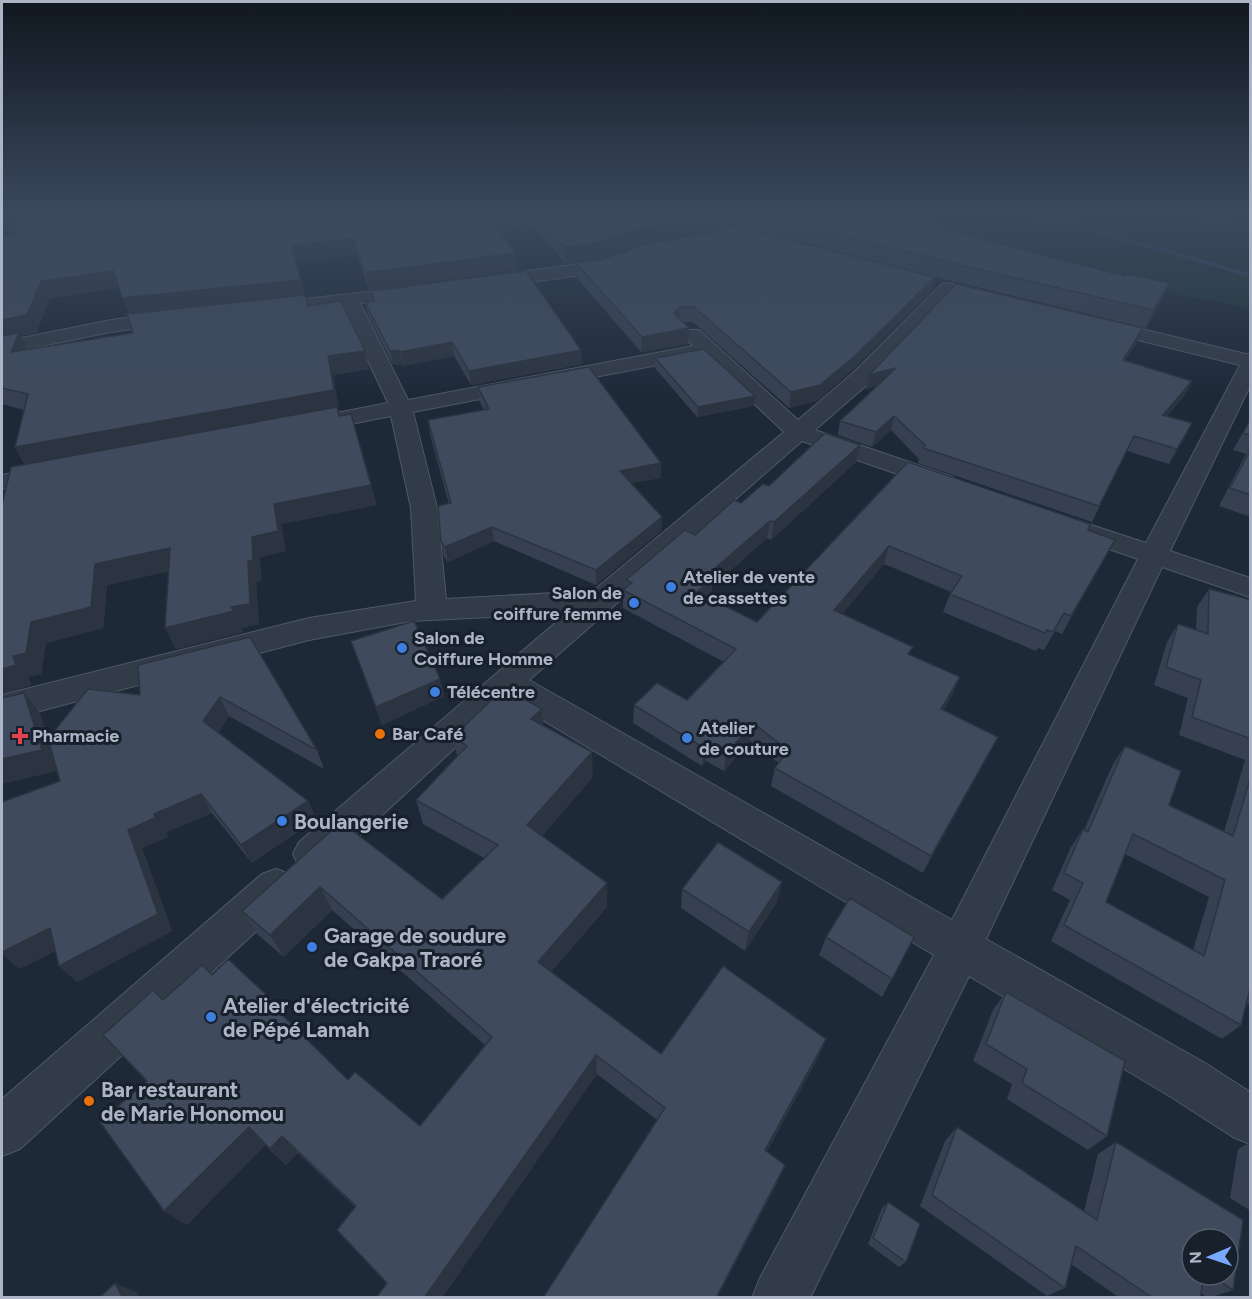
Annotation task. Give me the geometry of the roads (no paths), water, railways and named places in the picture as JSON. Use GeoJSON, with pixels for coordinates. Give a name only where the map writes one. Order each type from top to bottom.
{"type":"FeatureCollection","features":[{"type":"Feature","properties":{"kind":"street"},"geometry":{"type":"LineString","coordinates":[[466,285],[540,275]]}},
{"type":"Feature","properties":{"kind":"street"},"geometry":{"type":"LineString","coordinates":[[2,1131],[506,682],[861,378],[944,287]]}},
{"type":"Feature","properties":{"kind":"street"},"geometry":{"type":"LineString","coordinates":[[249,310],[431,290]]}},
{"type":"Feature","properties":{"kind":"street"},"geometry":{"type":"LineString","coordinates":[[349,300],[401,408],[424,508],[432,610]]}},
{"type":"Feature","properties":{"kind":"street"},"geometry":{"type":"LineString","coordinates":[[2,348],[111,326],[193,316]]}},
{"type":"Feature","properties":{"kind":"street"},"geometry":{"type":"LineString","coordinates":[[1088,322],[1251,361]]}},
{"type":"Feature","properties":{"kind":"street"},"geometry":{"type":"LineString","coordinates":[[686,328],[798,432],[965,489]]}},
{"type":"Feature","properties":{"kind":"street"},"geometry":{"type":"LineString","coordinates":[[284,430],[707,349]]}},
{"type":"Feature","properties":{"kind":"street"},"geometry":{"type":"LineString","coordinates":[[780,1298],[961,947],[1154,555],[1251,366]]}},
{"type":"Feature","properties":{"kind":"street"},"geometry":{"type":"LineString","coordinates":[[2,482],[72,469]]}},
{"type":"Feature","properties":{"kind":"street"},"geometry":{"type":"LineString","coordinates":[[1054,520],[1251,588]]}},
{"type":"Feature","properties":{"kind":"street"},"geometry":{"type":"LineString","coordinates":[[2,708],[309,629],[411,611],[599,601]]}},
{"type":"Feature","properties":{"kind":"street"},"geometry":{"type":"LineString","coordinates":[[506,682],[1188,1080],[1251,1120]]}},
{"type":"Feature","properties":{"kind":"place","name":"Atelier de vente de cassettes"},"geometry":{"type":"Point","coordinates":[671,587]}},
{"type":"Feature","properties":{"kind":"place","name":"Salon de coiffure femme"},"geometry":{"type":"Point","coordinates":[634,603]}},
{"type":"Feature","properties":{"kind":"place","name":"Salon de Coiffure Homme"},"geometry":{"type":"Point","coordinates":[402,648]}},
{"type":"Feature","properties":{"kind":"place","name":"Télécentre"},"geometry":{"type":"Point","coordinates":[435,692]}},
{"type":"Feature","properties":{"kind":"place","name":"Bar Café"},"geometry":{"type":"Point","coordinates":[380,734]}},
{"type":"Feature","properties":{"kind":"place","name":"Pharmacie"},"geometry":{"type":"Point","coordinates":[20,736]}},
{"type":"Feature","properties":{"kind":"place","name":"Atelier de couture"},"geometry":{"type":"Point","coordinates":[687,738]}},
{"type":"Feature","properties":{"kind":"place","name":"Boulangerie"},"geometry":{"type":"Point","coordinates":[282,821]}},
{"type":"Feature","properties":{"kind":"place","name":"Garage de soudure de Gakpa Traoré"},"geometry":{"type":"Point","coordinates":[312,947]}},
{"type":"Feature","properties":{"kind":"place","name":"Atelier d'électricité de Pépé Lamah"},"geometry":{"type":"Point","coordinates":[211,1017]}},
{"type":"Feature","properties":{"kind":"place","name":"Bar restaurant de Marie Honomou"},"geometry":{"type":"Point","coordinates":[89,1101]}}]}
